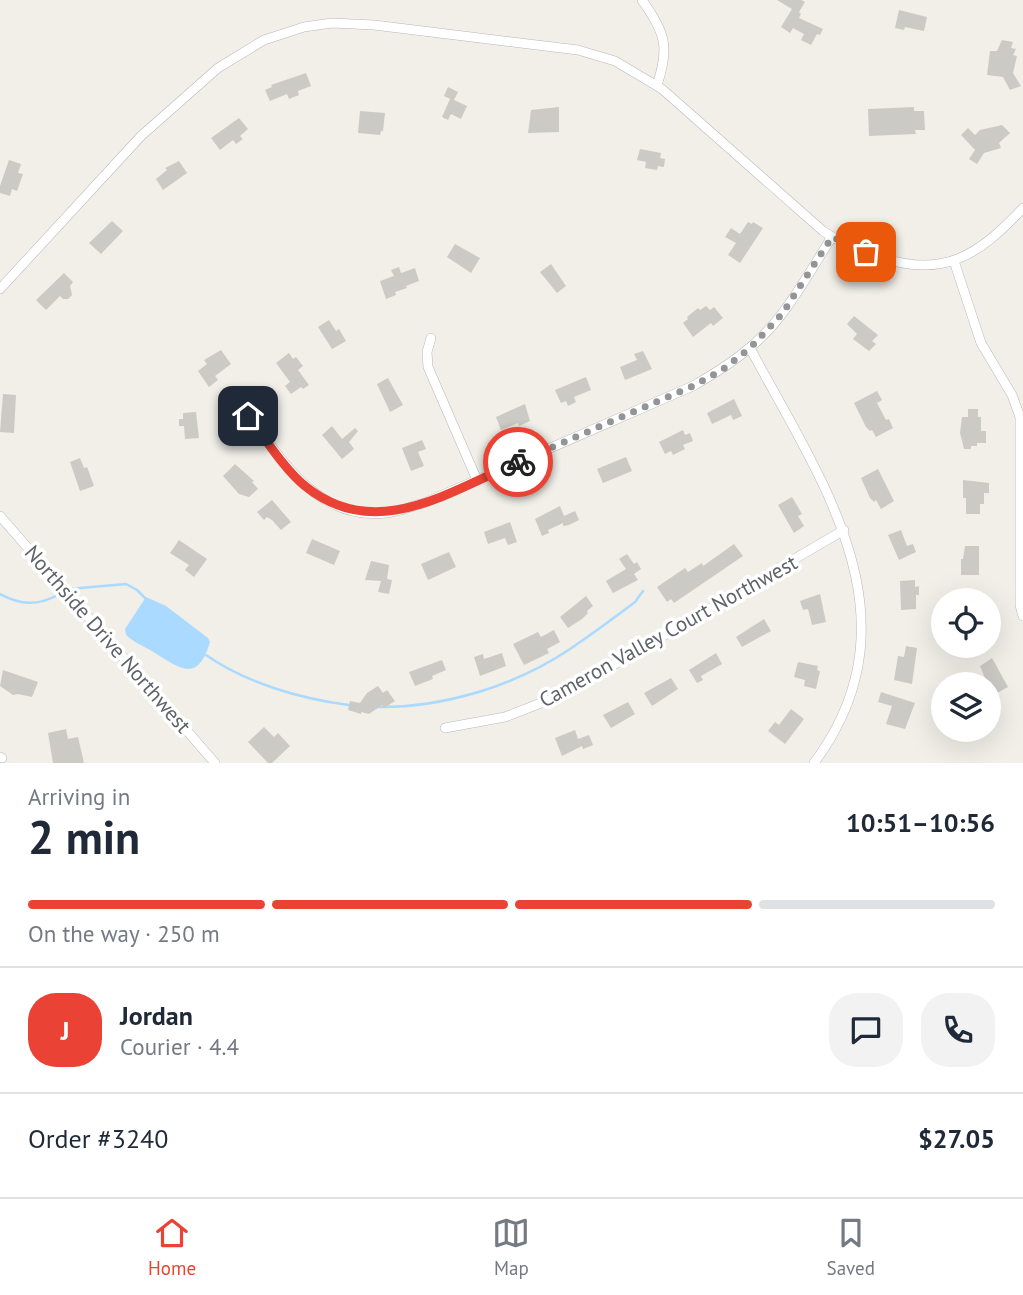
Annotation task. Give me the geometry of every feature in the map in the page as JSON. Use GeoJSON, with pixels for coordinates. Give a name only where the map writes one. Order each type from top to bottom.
{"type":"FeatureCollection","features":[{"type":"Feature","properties":{"kind":"street"},"geometry":{"type":"LineString","coordinates":[[642,0],[663,32],[663,68],[657,85]]}},
{"type":"Feature","properties":{"kind":"street"},"geometry":{"type":"LineString","coordinates":[[0,289],[167,111],[236,55],[291,30],[332,23],[374,25],[578,50],[628,66],[657,85],[808,219],[832,237],[866,252],[904,264],[931,265],[954,261],[983,246],[1023,208]]}},
{"type":"Feature","properties":{"kind":"street"},"geometry":{"type":"LineString","coordinates":[[248,416],[303,485],[324,500],[348,510],[373,513],[398,511],[424,503],[693,386],[722,370],[750,348],[782,314],[832,237]]}},
{"type":"Feature","properties":{"kind":"street"},"geometry":{"type":"LineString","coordinates":[[954,261],[981,343],[1012,395],[1021,417],[1020,605],[1023,616]]}},
{"type":"Feature","properties":{"kind":"street"},"geometry":{"type":"LineString","coordinates":[[431,338],[427,352],[428,367],[477,480]]}},
{"type":"Feature","properties":{"kind":"street"},"geometry":{"type":"LineString","coordinates":[[750,348],[834,504],[853,563],[859,598],[862,634],[853,690],[844,717],[814,763]]}},
{"type":"Feature","properties":{"kind":"street","name":"Northside Drive Northwest"},"geometry":{"type":"LineString","coordinates":[[0,516],[215,763]]}},
{"type":"Feature","properties":{"kind":"street","name":"Cameron Valley Court Northwest"},"geometry":{"type":"LineString","coordinates":[[445,728],[505,717],[564,694],[844,530]]}},
{"type":"Feature","properties":{"kind":"water"},"geometry":{"type":"Polygon","coordinates":[[[146,597],[166,606],[208,638],[210,642],[205,655],[194,668],[181,668],[126,635],[125,629],[146,597]]]}},
{"type":"Feature","properties":{"kind":"building"},"geometry":{"type":"Polygon","coordinates":[[[777,0],[805,2],[799,12],[799,18],[823,29],[811,45],[801,40],[804,34],[793,28],[790,33],[781,27],[792,9],[777,0]]]}},
{"type":"Feature","properties":{"kind":"building"},"geometry":{"type":"Polygon","coordinates":[[[899,10],[927,17],[924,31],[895,28],[899,10]]]}},
{"type":"Feature","properties":{"kind":"building"},"geometry":{"type":"Polygon","coordinates":[[[1002,40],[1013,42],[1011,48],[1016,49],[1013,55],[1017,56],[1013,73],[1021,86],[1010,90],[1003,77],[987,75],[990,51],[997,51],[1002,40]]]}},
{"type":"Feature","properties":{"kind":"building"},"geometry":{"type":"Polygon","coordinates":[[[306,73],[311,86],[298,91],[299,95],[289,99],[287,94],[270,101],[265,90],[272,87],[271,85],[306,73]]]}},
{"type":"Feature","properties":{"kind":"building"},"geometry":{"type":"Polygon","coordinates":[[[448,87],[458,92],[454,100],[467,106],[461,119],[451,114],[448,120],[442,117],[450,99],[444,96],[448,87]]]}},
{"type":"Feature","properties":{"kind":"building"},"geometry":{"type":"Polygon","coordinates":[[[559,107],[559,132],[528,133],[531,110],[559,107]]]}},
{"type":"Feature","properties":{"kind":"building"},"geometry":{"type":"Polygon","coordinates":[[[914,107],[914,111],[924,111],[925,130],[915,130],[916,134],[869,136],[868,109],[914,107]]]}},
{"type":"Feature","properties":{"kind":"building"},"geometry":{"type":"Polygon","coordinates":[[[360,111],[385,113],[380,135],[358,133],[360,111]]]}},
{"type":"Feature","properties":{"kind":"building"},"geometry":{"type":"Polygon","coordinates":[[[239,118],[248,129],[240,136],[243,139],[236,144],[233,140],[220,150],[211,138],[239,118]]]}},
{"type":"Feature","properties":{"kind":"building"},"geometry":{"type":"Polygon","coordinates":[[[1002,125],[1010,133],[999,143],[1001,148],[984,153],[977,164],[969,159],[975,150],[961,135],[968,128],[975,135],[980,130],[1002,125]]]}},
{"type":"Feature","properties":{"kind":"building"},"geometry":{"type":"Polygon","coordinates":[[[640,149],[661,153],[660,158],[665,159],[664,167],[658,166],[657,170],[645,168],[646,162],[637,160],[640,149]]]}},
{"type":"Feature","properties":{"kind":"building"},"geometry":{"type":"Polygon","coordinates":[[[9,160],[21,164],[18,173],[23,174],[17,191],[12,189],[10,196],[0,193],[9,160]]]}},
{"type":"Feature","properties":{"kind":"building"},"geometry":{"type":"Polygon","coordinates":[[[179,161],[187,173],[163,190],[156,179],[167,170],[165,168],[179,161]]]}},
{"type":"Feature","properties":{"kind":"building"},"geometry":{"type":"Polygon","coordinates":[[[112,221],[123,231],[101,254],[89,243],[112,221]]]}},
{"type":"Feature","properties":{"kind":"building"},"geometry":{"type":"Polygon","coordinates":[[[748,222],[763,228],[740,263],[728,255],[736,243],[725,237],[731,228],[740,234],[748,222]]]}},
{"type":"Feature","properties":{"kind":"building"},"geometry":{"type":"Polygon","coordinates":[[[455,244],[480,258],[471,273],[447,257],[455,244]]]}},
{"type":"Feature","properties":{"kind":"building"},"geometry":{"type":"Polygon","coordinates":[[[551,264],[566,286],[557,293],[540,272],[551,264]]]}},
{"type":"Feature","properties":{"kind":"building"},"geometry":{"type":"Polygon","coordinates":[[[399,267],[401,273],[415,268],[419,281],[386,299],[380,281],[394,276],[391,270],[399,267]]]}},
{"type":"Feature","properties":{"kind":"building"},"geometry":{"type":"Polygon","coordinates":[[[64,273],[73,282],[70,286],[72,295],[68,299],[60,296],[46,310],[36,300],[64,273]]]}},
{"type":"Feature","properties":{"kind":"building"},"geometry":{"type":"Polygon","coordinates":[[[706,306],[710,310],[714,307],[723,318],[713,326],[711,323],[693,337],[683,323],[698,308],[700,310],[706,306]]]}},
{"type":"Feature","properties":{"kind":"building"},"geometry":{"type":"Polygon","coordinates":[[[854,316],[878,335],[872,341],[876,344],[869,351],[853,339],[857,334],[847,324],[854,316]]]}},
{"type":"Feature","properties":{"kind":"building"},"geometry":{"type":"Polygon","coordinates":[[[329,320],[336,331],[339,329],[346,341],[332,349],[318,327],[329,320]]]}},
{"type":"Feature","properties":{"kind":"building"},"geometry":{"type":"Polygon","coordinates":[[[221,350],[231,364],[215,376],[218,380],[209,387],[198,371],[207,364],[204,360],[221,350]]]}},
{"type":"Feature","properties":{"kind":"building"},"geometry":{"type":"Polygon","coordinates":[[[643,351],[652,369],[625,380],[620,367],[637,360],[634,354],[643,351]]]}},
{"type":"Feature","properties":{"kind":"building"},"geometry":{"type":"Polygon","coordinates":[[[289,353],[303,366],[298,370],[309,385],[291,394],[285,386],[290,382],[276,363],[289,353]]]}},
{"type":"Feature","properties":{"kind":"building"},"geometry":{"type":"Polygon","coordinates":[[[586,377],[591,390],[574,397],[576,402],[568,406],[566,401],[561,403],[555,390],[586,377]]]}},
{"type":"Feature","properties":{"kind":"building"},"geometry":{"type":"Polygon","coordinates":[[[388,378],[403,405],[390,412],[377,384],[388,378]]]}},
{"type":"Feature","properties":{"kind":"building"},"geometry":{"type":"Polygon","coordinates":[[[877,391],[882,400],[877,403],[893,428],[876,437],[872,430],[866,427],[854,403],[877,391]]]}},
{"type":"Feature","properties":{"kind":"building"},"geometry":{"type":"Polygon","coordinates":[[[3,394],[16,395],[14,433],[0,432],[3,394]]]}},
{"type":"Feature","properties":{"kind":"building"},"geometry":{"type":"Polygon","coordinates":[[[734,399],[742,416],[733,420],[731,415],[712,424],[707,413],[734,399]]]}},
{"type":"Feature","properties":{"kind":"building"},"geometry":{"type":"Polygon","coordinates":[[[525,404],[530,421],[501,430],[496,417],[525,404]]]}},
{"type":"Feature","properties":{"kind":"building"},"geometry":{"type":"Polygon","coordinates":[[[968,409],[978,409],[981,431],[986,431],[986,443],[977,443],[977,446],[971,446],[971,449],[964,449],[960,433],[962,417],[968,417],[968,409]]]}},
{"type":"Feature","properties":{"kind":"building"},"geometry":{"type":"Polygon","coordinates":[[[196,412],[199,438],[185,439],[184,426],[179,426],[179,419],[183,419],[183,413],[196,412]]]}},
{"type":"Feature","properties":{"kind":"building"},"geometry":{"type":"Polygon","coordinates":[[[332,426],[342,439],[355,428],[358,431],[349,442],[354,449],[342,459],[322,435],[332,426]]]}},
{"type":"Feature","properties":{"kind":"building"},"geometry":{"type":"Polygon","coordinates":[[[683,430],[685,435],[690,433],[693,441],[683,445],[685,449],[673,455],[671,451],[665,454],[659,442],[683,430]]]}},
{"type":"Feature","properties":{"kind":"building"},"geometry":{"type":"Polygon","coordinates":[[[422,440],[426,449],[418,452],[424,466],[411,471],[402,448],[422,440]]]}},
{"type":"Feature","properties":{"kind":"building"},"geometry":{"type":"Polygon","coordinates":[[[626,457],[632,471],[603,483],[597,469],[626,457]]]}},
{"type":"Feature","properties":{"kind":"building"},"geometry":{"type":"Polygon","coordinates":[[[80,458],[84,468],[87,467],[94,486],[80,491],[70,462],[80,458]]]}},
{"type":"Feature","properties":{"kind":"building"},"geometry":{"type":"Polygon","coordinates":[[[235,464],[254,481],[252,482],[258,489],[249,497],[239,494],[223,476],[235,464]]]}},
{"type":"Feature","properties":{"kind":"building"},"geometry":{"type":"Polygon","coordinates":[[[878,469],[894,501],[881,509],[876,500],[874,502],[870,498],[861,478],[878,469]]]}},
{"type":"Feature","properties":{"kind":"building"},"geometry":{"type":"Polygon","coordinates":[[[963,480],[989,483],[989,493],[984,493],[984,504],[980,504],[980,514],[966,514],[963,480]]]}},
{"type":"Feature","properties":{"kind":"building"},"geometry":{"type":"Polygon","coordinates":[[[792,497],[802,514],[798,516],[804,526],[794,533],[778,505],[792,497]]]}},
{"type":"Feature","properties":{"kind":"building"},"geometry":{"type":"Polygon","coordinates":[[[272,500],[291,522],[281,530],[272,520],[267,517],[264,520],[257,512],[272,500]]]}},
{"type":"Feature","properties":{"kind":"building"},"geometry":{"type":"Polygon","coordinates":[[[560,506],[564,516],[575,511],[579,520],[569,525],[563,526],[563,523],[542,536],[535,519],[560,506]]]}},
{"type":"Feature","properties":{"kind":"building"},"geometry":{"type":"Polygon","coordinates":[[[510,522],[517,542],[508,545],[505,538],[488,544],[484,532],[510,522]]]}},
{"type":"Feature","properties":{"kind":"building"},"geometry":{"type":"Polygon","coordinates":[[[901,530],[907,546],[913,544],[916,552],[899,560],[888,535],[901,530]]]}},
{"type":"Feature","properties":{"kind":"building"},"geometry":{"type":"Polygon","coordinates":[[[312,539],[340,551],[334,565],[306,553],[312,539]]]}},
{"type":"Feature","properties":{"kind":"building"},"geometry":{"type":"Polygon","coordinates":[[[179,540],[207,559],[194,577],[185,570],[189,565],[170,553],[179,540]]]}},
{"type":"Feature","properties":{"kind":"building"},"geometry":{"type":"Polygon","coordinates":[[[734,544],[743,556],[674,603],[671,599],[667,602],[657,587],[685,568],[688,572],[702,563],[703,566],[734,544]]]}},
{"type":"Feature","properties":{"kind":"building"},"geometry":{"type":"Polygon","coordinates":[[[965,546],[979,546],[979,575],[961,575],[961,559],[965,546]]]}},
{"type":"Feature","properties":{"kind":"building"},"geometry":{"type":"Polygon","coordinates":[[[449,552],[456,567],[428,580],[421,564],[449,552]]]}},
{"type":"Feature","properties":{"kind":"building"},"geometry":{"type":"Polygon","coordinates":[[[627,554],[641,569],[634,574],[638,580],[613,593],[606,581],[626,569],[619,559],[627,554]]]}},
{"type":"Feature","properties":{"kind":"building"},"geometry":{"type":"Polygon","coordinates":[[[371,561],[389,565],[387,579],[392,580],[389,594],[378,592],[381,581],[365,580],[371,561]]]}},
{"type":"Feature","properties":{"kind":"building"},"geometry":{"type":"Polygon","coordinates":[[[915,580],[915,587],[919,586],[916,609],[901,610],[900,581],[915,580]]]}},
{"type":"Feature","properties":{"kind":"building"},"geometry":{"type":"Polygon","coordinates":[[[820,594],[826,622],[812,625],[808,609],[803,610],[800,601],[820,594]]]}},
{"type":"Feature","properties":{"kind":"building"},"geometry":{"type":"Polygon","coordinates":[[[586,596],[593,606],[582,619],[568,628],[560,617],[586,596]]]}},
{"type":"Feature","properties":{"kind":"building"},"geometry":{"type":"Polygon","coordinates":[[[764,619],[771,631],[742,647],[736,637],[764,619]]]}},
{"type":"Feature","properties":{"kind":"building"},"geometry":{"type":"Polygon","coordinates":[[[554,630],[560,642],[547,649],[549,653],[524,665],[513,644],[538,632],[541,637],[554,630]]]}},
{"type":"Feature","properties":{"kind":"building"},"geometry":{"type":"Polygon","coordinates":[[[906,646],[917,648],[912,684],[894,680],[898,656],[904,657],[906,646]]]}},
{"type":"Feature","properties":{"kind":"building"},"geometry":{"type":"Polygon","coordinates":[[[502,653],[506,666],[480,676],[474,657],[483,654],[484,659],[502,653]]]}},
{"type":"Feature","properties":{"kind":"building"},"geometry":{"type":"Polygon","coordinates":[[[716,653],[722,664],[701,676],[703,680],[697,683],[689,670],[716,653]]]}},
{"type":"Feature","properties":{"kind":"building"},"geometry":{"type":"Polygon","coordinates":[[[992,658],[1000,672],[982,672],[980,666],[992,658]]]}},
{"type":"Feature","properties":{"kind":"building"},"geometry":{"type":"Polygon","coordinates":[[[442,660],[446,670],[415,686],[409,672],[442,660]]]}},
{"type":"Feature","properties":{"kind":"building"},"geometry":{"type":"Polygon","coordinates":[[[798,662],[818,666],[817,670],[820,671],[816,689],[804,686],[805,680],[794,677],[798,662]]]}},
{"type":"Feature","properties":{"kind":"building"},"geometry":{"type":"Polygon","coordinates":[[[3,670],[38,682],[32,697],[13,695],[0,686],[3,670]]]}},
{"type":"Feature","properties":{"kind":"building"},"geometry":{"type":"Polygon","coordinates":[[[1001,674],[1008,687],[1001,691],[1001,674]]]}},
{"type":"Feature","properties":{"kind":"building"},"geometry":{"type":"Polygon","coordinates":[[[671,678],[678,689],[652,706],[644,693],[671,678]]]}},
{"type":"Feature","properties":{"kind":"building"},"geometry":{"type":"Polygon","coordinates":[[[378,686],[383,693],[387,690],[395,701],[384,708],[382,705],[369,714],[348,710],[350,701],[360,703],[367,693],[378,686]]]}},
{"type":"Feature","properties":{"kind":"building"},"geometry":{"type":"Polygon","coordinates":[[[881,692],[915,703],[905,729],[886,724],[892,706],[878,702],[881,692]]]}},
{"type":"Feature","properties":{"kind":"building"},"geometry":{"type":"Polygon","coordinates":[[[628,702],[635,714],[611,728],[603,715],[628,702]]]}},
{"type":"Feature","properties":{"kind":"building"},"geometry":{"type":"Polygon","coordinates":[[[791,709],[804,719],[785,744],[768,731],[775,722],[779,725],[791,709]]]}},
{"type":"Feature","properties":{"kind":"building"},"geometry":{"type":"Polygon","coordinates":[[[264,727],[274,737],[278,733],[290,746],[272,763],[268,763],[248,742],[264,727]]]}},
{"type":"Feature","properties":{"kind":"building"},"geometry":{"type":"Polygon","coordinates":[[[66,729],[68,739],[78,737],[84,763],[53,763],[48,733],[66,729]]]}},
{"type":"Feature","properties":{"kind":"building"},"geometry":{"type":"Polygon","coordinates":[[[575,730],[578,739],[589,735],[593,745],[583,749],[582,746],[562,756],[555,738],[575,730]]]}},
{"type":"Feature","properties":{"kind":"waterway"},"geometry":{"type":"LineString","coordinates":[[69,589],[126,584],[147,600]]}},
{"type":"Feature","properties":{"kind":"waterway"},"geometry":{"type":"LineString","coordinates":[[377,707],[427,704],[453,699],[526,674],[586,638],[635,602],[643,591]]}},
{"type":"Feature","properties":{"kind":"waterway"},"geometry":{"type":"LineString","coordinates":[[0,594],[29,603],[58,595]]}},
{"type":"Feature","properties":{"kind":"waterway"},"geometry":{"type":"LineString","coordinates":[[206,655],[256,682],[312,699],[349,705]]}},
{"type":"Feature","properties":{"kind":"way so far"},"geometry":{"type":"LineString","coordinates":[[518,462],[693,386],[722,370],[750,348],[782,314],[832,237],[866,252]]}},
{"type":"Feature","properties":{"kind":"route"},"geometry":{"type":"LineString","coordinates":[[248,416],[303,485],[324,500],[348,510],[373,513],[398,511],[424,503],[518,462]]}}]}
